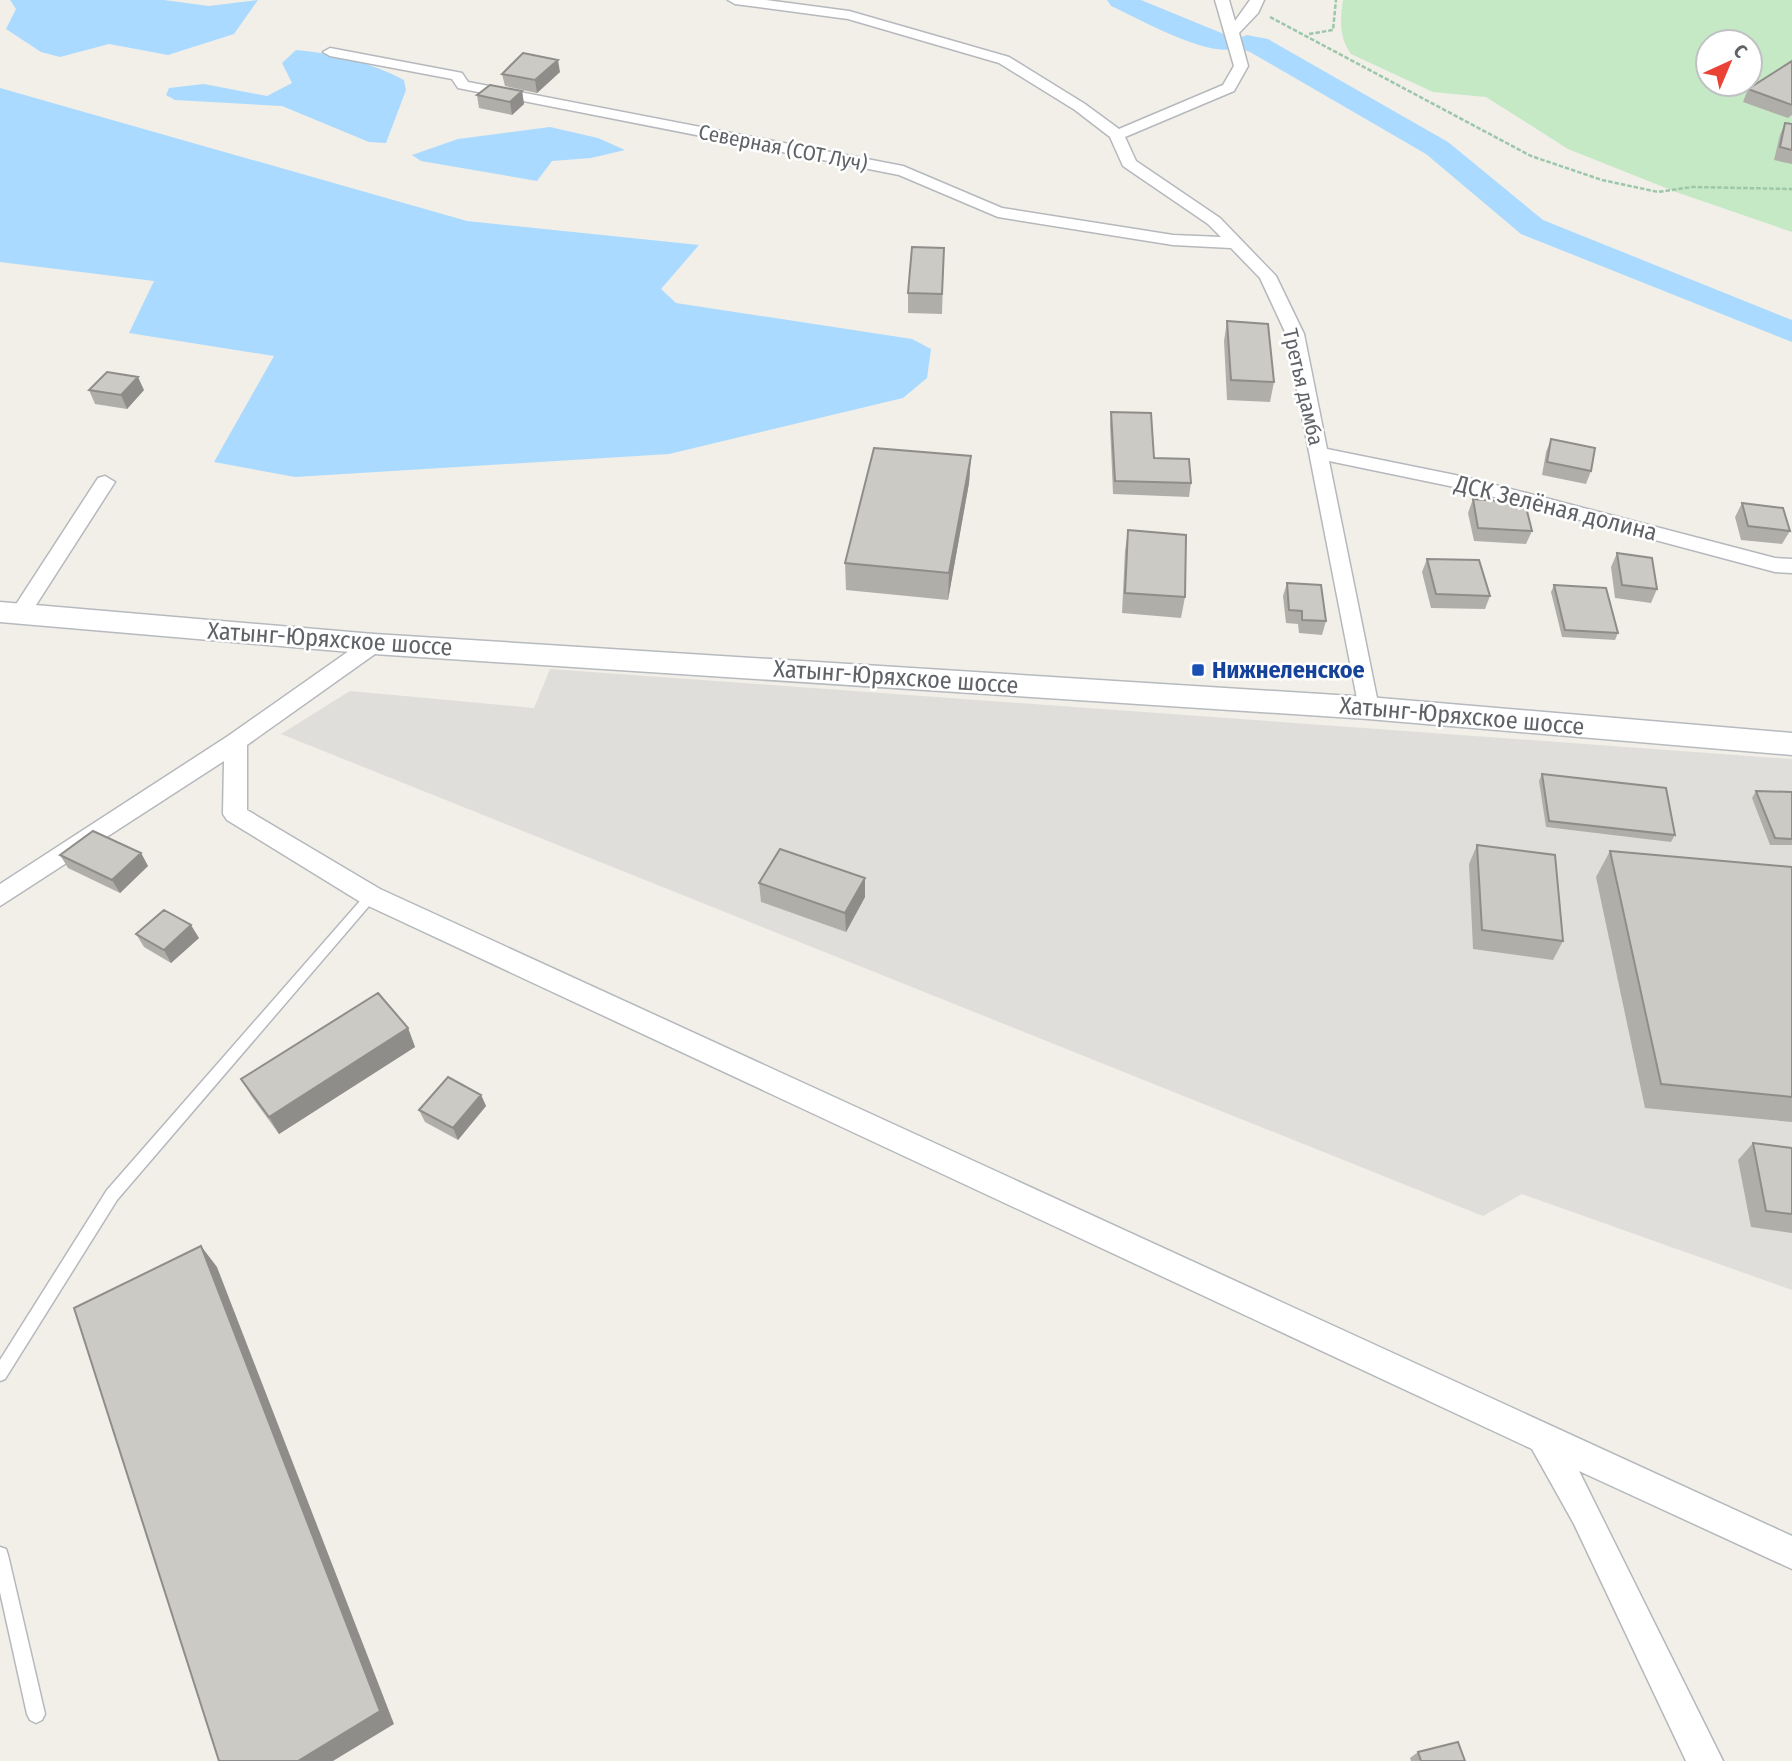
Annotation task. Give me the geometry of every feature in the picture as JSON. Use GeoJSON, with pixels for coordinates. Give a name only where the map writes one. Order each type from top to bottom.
{"type":"FeatureCollection","features":[{"type":"Feature","properties":{"kind":"main road","name":"Хатынг-Юряхское шоссе"},"geometry":{"type":"LineString","coordinates":[[10,613],[374,644],[1368,708],[1792,744]]}},
{"type":"Feature","properties":{"kind":"street"},"geometry":{"type":"LineString","coordinates":[[735,0],[849,15],[1004,60],[1080,107],[1117,135],[1229,88],[1241,66],[1222,0]]}},
{"type":"Feature","properties":{"kind":"street"},"geometry":{"type":"LineString","coordinates":[[1232,32],[1255,5]]}},
{"type":"Feature","properties":{"kind":"street","name":"Северная (СОТ Луч)"},"geometry":{"type":"LineString","coordinates":[[330,52],[457,76],[463,85],[903,171],[998,212],[1173,240],[1236,243]]}},
{"type":"Feature","properties":{"kind":"street","name":"Третья дамба"},"geometry":{"type":"LineString","coordinates":[[1117,135],[1129,163],[1214,221],[1268,276],[1295,334],[1368,708]]}},
{"type":"Feature","properties":{"kind":"street","name":"ДСК Зелёная долина"},"geometry":{"type":"LineString","coordinates":[[1319,453],[1465,483],[1775,565],[1792,566]]}},
{"type":"Feature","properties":{"kind":"street"},"geometry":{"type":"LineString","coordinates":[[10,613],[105,482]]}},
{"type":"Feature","properties":{"kind":"street"},"geometry":{"type":"LineString","coordinates":[[0,896],[236,742],[374,644]]}},
{"type":"Feature","properties":{"kind":"street"},"geometry":{"type":"LineString","coordinates":[[236,742],[235,814],[371,896],[1792,1553]]}},
{"type":"Feature","properties":{"kind":"street"},"geometry":{"type":"LineString","coordinates":[[1543,1438],[1585,1513],[1705,1761]]}},
{"type":"Feature","properties":{"kind":"lane"},"geometry":{"type":"LineString","coordinates":[[0,1374],[112,1195],[371,896]]}},
{"type":"Feature","properties":{"kind":"lane"},"geometry":{"type":"LineString","coordinates":[[0,1555],[36,1714]]}},
{"type":"Feature","properties":{"kind":"path"},"geometry":{"type":"LineString","coordinates":[[1305,33],[1316,35],[1333,30],[1336,0]]}},
{"type":"Feature","properties":{"kind":"path"},"geometry":{"type":"LineString","coordinates":[[1255,5],[1386,81],[1531,156],[1602,180],[1658,192],[1692,187],[1792,189]]}},
{"type":"Feature","properties":{"kind":"shaded area"},"geometry":{"type":"Polygon","coordinates":[[[550,669],[1792,759],[1792,1290],[1522,1194],[1483,1216],[281,734],[350,691],[534,708],[550,669]]]}},
{"type":"Feature","properties":{"kind":"green space"},"geometry":{"type":"Polygon","coordinates":[[[1343,0],[1792,0],[1792,232],[1676,192],[1568,149],[1486,97],[1433,92],[1351,54],[1342,35],[1343,0]]]}},
{"type":"Feature","properties":{"kind":"water"},"geometry":{"type":"Polygon","coordinates":[[[10,0],[164,0],[209,6],[258,0],[234,34],[168,55],[109,44],[60,57],[41,52],[6,29],[16,9],[10,0]]]}},
{"type":"Feature","properties":{"kind":"water"},"geometry":{"type":"Polygon","coordinates":[[[296,50],[352,59],[404,80],[406,90],[386,143],[369,142],[282,106],[175,100],[166,95],[169,88],[204,84],[267,96],[292,83],[282,63],[296,50]]]}},
{"type":"Feature","properties":{"kind":"water"},"geometry":{"type":"Polygon","coordinates":[[[0,88],[467,221],[699,245],[661,289],[676,303],[912,339],[931,349],[927,378],[903,398],[669,454],[295,477],[214,462],[274,356],[129,333],[154,281],[0,262],[0,88]]]}},
{"type":"Feature","properties":{"kind":"water"},"geometry":{"type":"Polygon","coordinates":[[[550,127],[598,138],[625,150],[591,158],[552,161],[537,181],[421,161],[412,155],[458,139],[550,127]]]}},
{"type":"Feature","properties":{"kind":"building"},"geometry":{"type":"Polygon","coordinates":[[[523,53],[558,60],[535,80],[502,74],[523,53]]]}},
{"type":"Feature","properties":{"kind":"building"},"geometry":{"type":"Polygon","coordinates":[[[1792,61],[1792,105],[1764,95],[1764,79],[1792,61]]]}},
{"type":"Feature","properties":{"kind":"building"},"geometry":{"type":"Polygon","coordinates":[[[490,85],[522,91],[510,102],[477,95],[490,85]]]}},
{"type":"Feature","properties":{"kind":"building"},"geometry":{"type":"Polygon","coordinates":[[[1785,123],[1792,124],[1792,150],[1780,147],[1785,123]]]}},
{"type":"Feature","properties":{"kind":"building"},"geometry":{"type":"Polygon","coordinates":[[[912,247],[944,248],[942,294],[908,293],[912,247]]]}},
{"type":"Feature","properties":{"kind":"building"},"geometry":{"type":"Polygon","coordinates":[[[1227,321],[1268,324],[1274,382],[1231,380],[1227,321]]]}},
{"type":"Feature","properties":{"kind":"building"},"geometry":{"type":"Polygon","coordinates":[[[107,372],[138,377],[121,395],[89,390],[107,372]]]}},
{"type":"Feature","properties":{"kind":"building"},"geometry":{"type":"Polygon","coordinates":[[[1111,412],[1151,413],[1154,458],[1189,459],[1191,483],[1115,481],[1111,412]]]}},
{"type":"Feature","properties":{"kind":"building"},"geometry":{"type":"Polygon","coordinates":[[[1551,439],[1595,448],[1591,471],[1547,462],[1551,439]]]}},
{"type":"Feature","properties":{"kind":"building"},"geometry":{"type":"Polygon","coordinates":[[[874,448],[971,456],[949,573],[845,563],[874,448]]]}},
{"type":"Feature","properties":{"kind":"building"},"geometry":{"type":"Polygon","coordinates":[[[1473,499],[1525,503],[1532,531],[1478,528],[1473,499]]]}},
{"type":"Feature","properties":{"kind":"building"},"geometry":{"type":"Polygon","coordinates":[[[1742,503],[1783,508],[1790,531],[1748,526],[1742,503]]]}},
{"type":"Feature","properties":{"kind":"building"},"geometry":{"type":"Polygon","coordinates":[[[1128,530],[1186,535],[1185,597],[1125,593],[1128,530]]]}},
{"type":"Feature","properties":{"kind":"building"},"geometry":{"type":"Polygon","coordinates":[[[1617,553],[1652,558],[1657,589],[1622,585],[1617,553]]]}},
{"type":"Feature","properties":{"kind":"building"},"geometry":{"type":"Polygon","coordinates":[[[1427,559],[1479,560],[1490,596],[1436,594],[1427,559]]]}},
{"type":"Feature","properties":{"kind":"building"},"geometry":{"type":"Polygon","coordinates":[[[1287,583],[1321,585],[1326,621],[1302,620],[1302,611],[1289,610],[1287,583]]]}},
{"type":"Feature","properties":{"kind":"building"},"geometry":{"type":"Polygon","coordinates":[[[1554,585],[1606,588],[1618,633],[1565,630],[1554,585]]]}},
{"type":"Feature","properties":{"kind":"building"},"geometry":{"type":"Polygon","coordinates":[[[1542,774],[1666,788],[1675,835],[1549,821],[1542,774]]]}},
{"type":"Feature","properties":{"kind":"building"},"geometry":{"type":"Polygon","coordinates":[[[1756,791],[1792,792],[1792,839],[1775,838],[1756,791]]]}},
{"type":"Feature","properties":{"kind":"building"},"geometry":{"type":"Polygon","coordinates":[[[93,831],[141,853],[112,880],[60,855],[93,831]]]}},
{"type":"Feature","properties":{"kind":"building"},"geometry":{"type":"Polygon","coordinates":[[[1477,845],[1555,855],[1563,941],[1482,930],[1477,845]]]}},
{"type":"Feature","properties":{"kind":"building"},"geometry":{"type":"Polygon","coordinates":[[[780,849],[865,878],[845,913],[759,883],[780,849]]]}},
{"type":"Feature","properties":{"kind":"building"},"geometry":{"type":"Polygon","coordinates":[[[1610,851],[1792,867],[1792,1097],[1661,1084],[1610,851]]]}},
{"type":"Feature","properties":{"kind":"building"},"geometry":{"type":"Polygon","coordinates":[[[164,910],[191,925],[164,950],[136,934],[164,910]]]}},
{"type":"Feature","properties":{"kind":"building"},"geometry":{"type":"Polygon","coordinates":[[[378,993],[408,1028],[269,1117],[241,1079],[378,993]]]}},
{"type":"Feature","properties":{"kind":"building"},"geometry":{"type":"Polygon","coordinates":[[[448,1077],[481,1095],[453,1128],[419,1110],[448,1077]]]}},
{"type":"Feature","properties":{"kind":"building"},"geometry":{"type":"Polygon","coordinates":[[[1753,1143],[1792,1148],[1792,1214],[1766,1211],[1753,1143]]]}},
{"type":"Feature","properties":{"kind":"building"},"geometry":{"type":"Polygon","coordinates":[[[201,1246],[380,1711],[298,1761],[219,1761],[74,1308],[201,1246]]]}},
{"type":"Feature","properties":{"kind":"building"},"geometry":{"type":"Polygon","coordinates":[[[1458,1742],[1465,1761],[1421,1761],[1418,1752],[1458,1742]]]}},
{"type":"Feature","properties":{"kind":"waterway"},"geometry":{"type":"LineString","coordinates":[[1120,0],[1182,29],[1225,43]]}},
{"type":"Feature","properties":{"kind":"waterway"},"geometry":{"type":"LineString","coordinates":[[1247,43],[1258,45],[1437,148],[1532,227],[1792,332]]}},
{"type":"Feature","properties":{"kind":"place","name":"Нижнеленское"},"geometry":{"type":"Point","coordinates":[1198,670]}}]}
